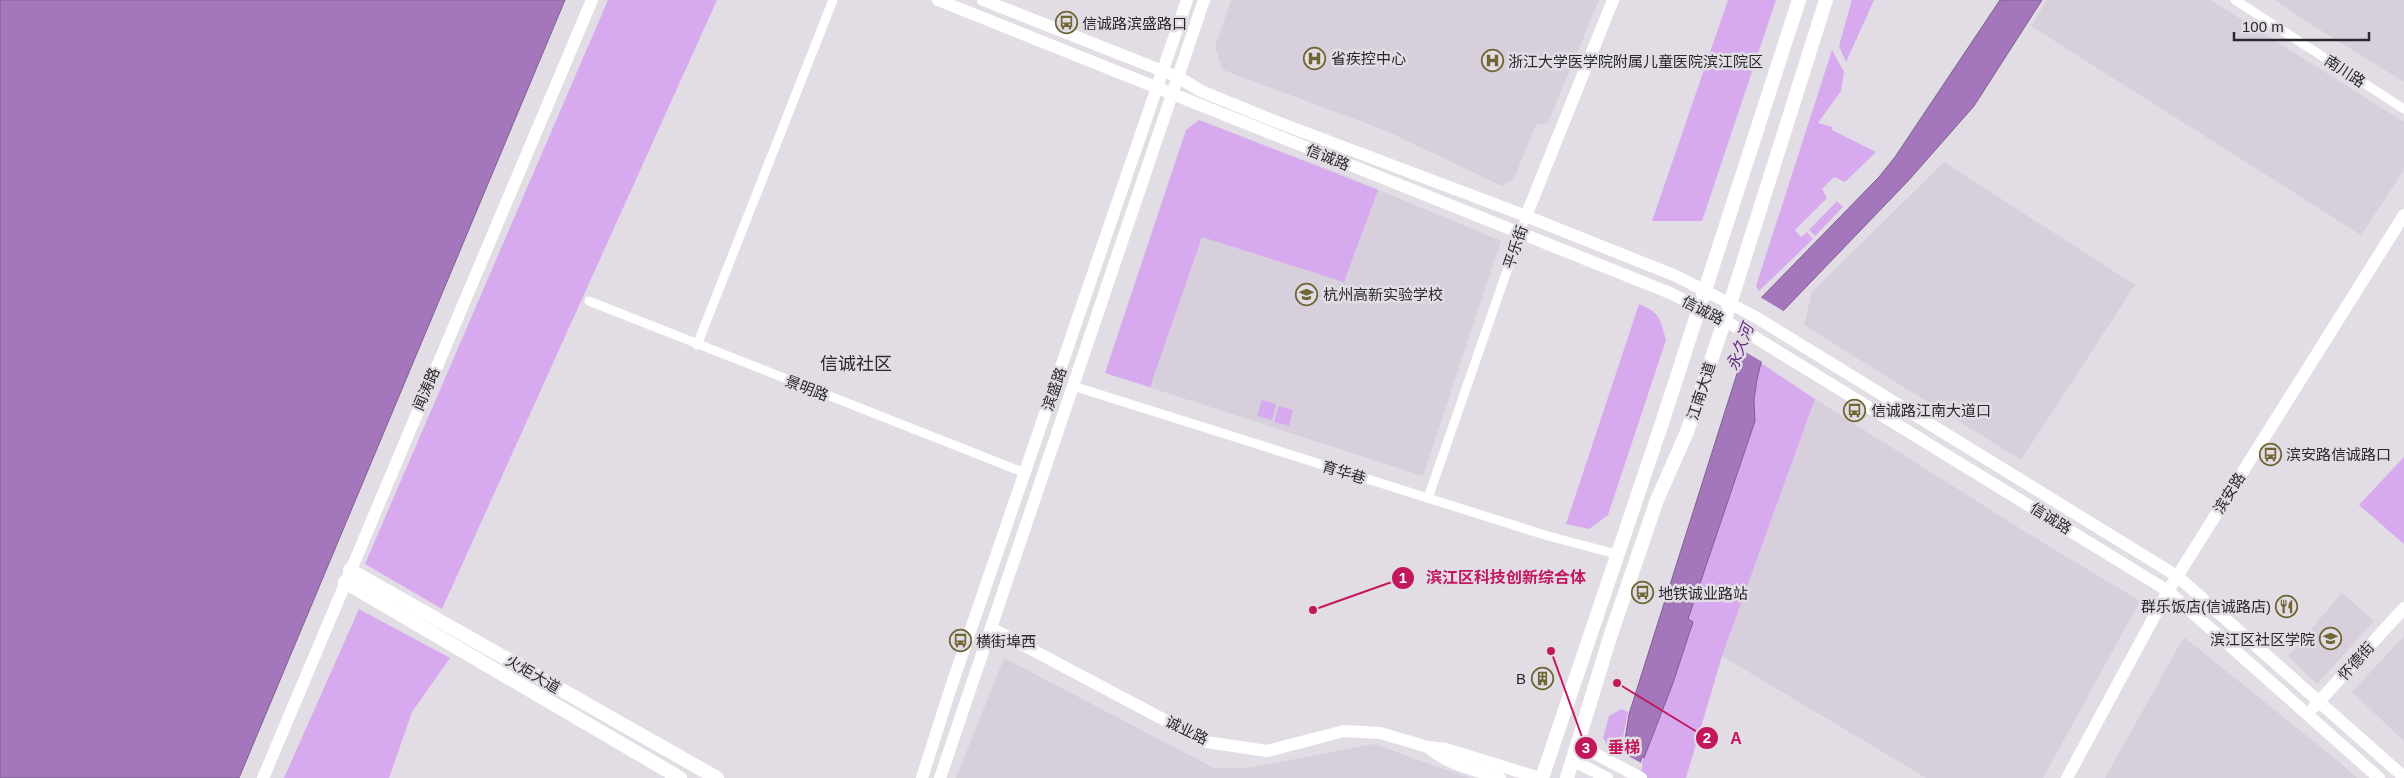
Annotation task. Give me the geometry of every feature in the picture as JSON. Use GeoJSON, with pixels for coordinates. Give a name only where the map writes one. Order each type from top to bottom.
{"type":"FeatureCollection","features":[{"type":"Feature","properties":{"kind":"main road","name":"闻涛路"},"geometry":{"type":"LineString","coordinates":[[263,778],[592,0]]}},
{"type":"Feature","properties":{"kind":"main road","name":"信诚路"},"geometry":{"type":"LineString","coordinates":[[938,0],[1670,293],[1748,333],[2168,591],[2379,778]]}},
{"type":"Feature","properties":{"kind":"main road","name":"信诚路"},"geometry":{"type":"LineString","coordinates":[[982,0],[1178,77],[1201,91],[1277,122],[1526,216],[1676,276],[1754,316],[2177,576],[2404,777]]}},
{"type":"Feature","properties":{"kind":"main road","name":"滨盛路"},"geometry":{"type":"LineString","coordinates":[[922,778],[950,690],[1187,0]]}},
{"type":"Feature","properties":{"kind":"main road","name":"滨盛路"},"geometry":{"type":"LineString","coordinates":[[940,778],[1204,0]]}},
{"type":"Feature","properties":{"kind":"main road","name":"平乐街"},"geometry":{"type":"LineString","coordinates":[[1526,216],[1613,0]]}},
{"type":"Feature","properties":{"kind":"main road","name":"江南大道"},"geometry":{"type":"LineString","coordinates":[[1541,778],[1662,423],[1703,290],[1799,0]]}},
{"type":"Feature","properties":{"kind":"main road","name":"江南大道"},"geometry":{"type":"LineString","coordinates":[[1567,778],[1610,637],[1657,500],[1687,432],[1725,321],[1826,0]]}},
{"type":"Feature","properties":{"kind":"main road","name":"滨安路"},"geometry":{"type":"LineString","coordinates":[[2067,778],[2168,591],[2404,215]]}},
{"type":"Feature","properties":{"kind":"main road","name":"火炬大道"},"geometry":{"type":"LineString","coordinates":[[347,576],[680,778]]}},
{"type":"Feature","properties":{"kind":"main road","name":"火炬大道"},"geometry":{"type":"LineString","coordinates":[[347,576],[717,778]]}},
{"type":"Feature","properties":{"kind":"main road","name":"怀德街"},"geometry":{"type":"LineString","coordinates":[[2308,714],[2404,608]]}},
{"type":"Feature","properties":{"kind":"main road","name":"诚业路"},"geometry":{"type":"LineString","coordinates":[[991,628],[1206,742],[1267,751],[1344,731],[1380,733],[1428,747],[1446,749],[1541,778]]}},
{"type":"Feature","properties":{"kind":"main road"},"geometry":{"type":"LineString","coordinates":[[1577,744],[1640,778]]}},
{"type":"Feature","properties":{"kind":"main road","name":"诚业路"},"geometry":{"type":"LineString","coordinates":[[1428,747],[1438,755],[1463,766],[1500,778]]}},
{"type":"Feature","properties":{"kind":"main road"},"geometry":{"type":"LineString","coordinates":[[1572,760],[1607,778]]}},
{"type":"Feature","properties":{"kind":"street"},"geometry":{"type":"LineString","coordinates":[[697,345],[833,0]]}},
{"type":"Feature","properties":{"kind":"street","name":"南川路"},"geometry":{"type":"LineString","coordinates":[[2236,0],[2404,109]]}},
{"type":"Feature","properties":{"kind":"street","name":"平乐街"},"geometry":{"type":"LineString","coordinates":[[1428,498],[1526,216]]}},
{"type":"Feature","properties":{"kind":"street","name":"景明路"},"geometry":{"type":"LineString","coordinates":[[589,301],[1025,473]]}},
{"type":"Feature","properties":{"kind":"street","name":"育华巷"},"geometry":{"type":"LineString","coordinates":[[1073,386],[1548,536],[1616,554]]}},
{"type":"Feature","properties":{"kind":"shaded area"},"geometry":{"type":"Polygon","coordinates":[[[0,0],[565,0],[239,778],[0,778],[0,0]]]}},
{"type":"Feature","properties":{"kind":"shaded area"},"geometry":{"type":"Polygon","coordinates":[[[608,0],[717,0],[442,609],[365,564],[608,0]]]}},
{"type":"Feature","properties":{"kind":"shaded area"},"geometry":{"type":"Polygon","coordinates":[[[1231,0],[1599,0],[1548,123],[1536,125],[1514,178],[1502,186],[1384,130],[1223,70],[1215,47],[1231,0]]]}},
{"type":"Feature","properties":{"kind":"shaded area"},"geometry":{"type":"Polygon","coordinates":[[[1728,0],[1776,0],[1702,221],[1652,221],[1728,0]]]}},
{"type":"Feature","properties":{"kind":"shaded area"},"geometry":{"type":"Polygon","coordinates":[[[1852,0],[1874,0],[1846,62],[1839,46],[1852,0]]]}},
{"type":"Feature","properties":{"kind":"shaded area"},"geometry":{"type":"Polygon","coordinates":[[[2000,0],[2042,0],[1974,106],[1908,181],[1783,311],[1761,363],[1754,400],[1755,421],[1688,619],[1693,622],[1673,683],[1644,758],[1642,757],[1640,763],[1615,778],[1623,753],[1629,714],[1761,298],[1879,177],[1895,157],[2000,0]]]}},
{"type":"Feature","properties":{"kind":"shaded area"},"geometry":{"type":"Polygon","coordinates":[[[2047,0],[2211,0],[2404,122],[2404,170],[2361,235],[2031,26],[2047,0]]]}},
{"type":"Feature","properties":{"kind":"shaded area"},"geometry":{"type":"Polygon","coordinates":[[[2275,0],[2404,0],[2404,82],[2312,25],[2275,0]]]}},
{"type":"Feature","properties":{"kind":"shaded area"},"geometry":{"type":"Polygon","coordinates":[[[1832,50],[1844,72],[1841,91],[1818,123],[1832,127],[1832,130],[1876,152],[1845,182],[1834,177],[1822,189],[1827,198],[1795,230],[1801,237],[1807,232],[1813,239],[1759,291],[1756,286],[1832,50]]]}},
{"type":"Feature","properties":{"kind":"shaded area","name":"杭州高新实验学校"},"geometry":{"type":"Polygon","coordinates":[[[1199,120],[1336,172],[1501,241],[1423,476],[1105,373],[1186,130],[1199,120]]]}},
{"type":"Feature","properties":{"kind":"shaded area"},"geometry":{"type":"Polygon","coordinates":[[[1199,120],[1378,190],[1344,282],[1202,237],[1150,387],[1105,373],[1186,130],[1199,120]]]}},
{"type":"Feature","properties":{"kind":"shaded area"},"geometry":{"type":"Polygon","coordinates":[[[1944,162],[2135,285],[2021,460],[1804,325],[1812,292],[1944,162]]]}},
{"type":"Feature","properties":{"kind":"shaded area"},"geometry":{"type":"Polygon","coordinates":[[[1837,201],[1843,207],[1815,236],[1809,230],[1837,201]]]}},
{"type":"Feature","properties":{"kind":"shaded area"},"geometry":{"type":"Polygon","coordinates":[[[1639,304],[1651,310],[1658,317],[1666,340],[1608,515],[1589,529],[1566,524],[1639,304]]]}},
{"type":"Feature","properties":{"kind":"shaded area"},"geometry":{"type":"Polygon","coordinates":[[[1761,363],[1815,399],[1722,656],[1686,778],[1647,778],[1638,772],[1673,683],[1693,622],[1687,620],[1755,421],[1754,400],[1761,363]]]}},
{"type":"Feature","properties":{"kind":"shaded area"},"geometry":{"type":"Polygon","coordinates":[[[1815,399],[2016,526],[2140,601],[2043,778],[1926,778],[1722,656],[1815,399]]]}},
{"type":"Feature","properties":{"kind":"shaded area"},"geometry":{"type":"Polygon","coordinates":[[[1262,400],[1276,404],[1272,420],[1257,416],[1262,400]]]}},
{"type":"Feature","properties":{"kind":"shaded area"},"geometry":{"type":"Polygon","coordinates":[[[1279,406],[1293,410],[1289,426],[1274,422],[1279,406]]]}},
{"type":"Feature","properties":{"kind":"shaded area"},"geometry":{"type":"Polygon","coordinates":[[[2404,457],[2404,544],[2359,505],[2404,457]]]}},
{"type":"Feature","properties":{"kind":"shaded area","name":"滨江区社区学院"},"geometry":{"type":"Polygon","coordinates":[[[2342,593],[2374,621],[2317,684],[2288,656],[2342,593]]]}},
{"type":"Feature","properties":{"kind":"shaded area"},"geometry":{"type":"Polygon","coordinates":[[[359,609],[450,658],[412,712],[389,778],[284,778],[359,609]]]}},
{"type":"Feature","properties":{"kind":"shaded area"},"geometry":{"type":"Polygon","coordinates":[[[2404,636],[2404,741],[2352,692],[2404,636]]]}},
{"type":"Feature","properties":{"kind":"shaded area"},"geometry":{"type":"Polygon","coordinates":[[[2184,637],[2343,765],[2357,778],[2105,778],[2184,637]]]}},
{"type":"Feature","properties":{"kind":"shaded area"},"geometry":{"type":"Polygon","coordinates":[[[1004,658],[1214,768],[1247,768],[1374,744],[1469,778],[956,778],[1004,658]]]}},
{"type":"Feature","properties":{"kind":"shaded area"},"geometry":{"type":"Polygon","coordinates":[[[1621,709],[1628,712],[1620,752],[1609,747],[1603,738],[1609,716],[1621,709]]]}},
{"type":"Feature","properties":{"kind":"pier"},"geometry":{"type":"Polygon","coordinates":[[[1760,297],[1785,312],[1764,363],[1742,350],[1760,297]]]}},
{"type":"Feature","properties":{"kind":"pier"},"geometry":{"type":"Polygon","coordinates":[[[1621,752],[1643,764],[1639,778],[1613,778],[1621,752]]]}},
{"type":"Feature","properties":{"kind":"place","name":"信诚路滨盛路口"},"geometry":{"type":"Point","coordinates":[1066,23]}},
{"type":"Feature","properties":{"kind":"place","name":"省疾控中心"},"geometry":{"type":"Point","coordinates":[1315,58]}},
{"type":"Feature","properties":{"kind":"place","name":"浙江大学医学院附属儿童医院滨江院区"},"geometry":{"type":"Point","coordinates":[1492,61]}},
{"type":"Feature","properties":{"kind":"place","name":"杭州高新实验学校"},"geometry":{"type":"Point","coordinates":[1307,294]}},
{"type":"Feature","properties":{"kind":"place","name":"信诚路江南大道口"},"geometry":{"type":"Point","coordinates":[1855,410]}},
{"type":"Feature","properties":{"kind":"place","name":"滨安路信诚路口"},"geometry":{"type":"Point","coordinates":[2270,454]}},
{"type":"Feature","properties":{"kind":"place","name":"地铁诚业路站"},"geometry":{"type":"Point","coordinates":[1642,593]}},
{"type":"Feature","properties":{"kind":"place","name":"群乐饭店(信诚路店)"},"geometry":{"type":"Point","coordinates":[2287,606]}},
{"type":"Feature","properties":{"kind":"place","name":"滨江区科技创新综合体"},"geometry":{"type":"Point","coordinates":[1313,610]}},
{"type":"Feature","properties":{"kind":"place","name":"滨江区社区学院"},"geometry":{"type":"Point","coordinates":[2331,639]}},
{"type":"Feature","properties":{"kind":"place","name":"横街埠西"},"geometry":{"type":"Point","coordinates":[960,641]}},
{"type":"Feature","properties":{"kind":"place","name":"垂梯"},"geometry":{"type":"Point","coordinates":[1551,651]}},
{"type":"Feature","properties":{"kind":"place","name":"B"},"geometry":{"type":"Point","coordinates":[1542,678]}},
{"type":"Feature","properties":{"kind":"place","name":"A"},"geometry":{"type":"Point","coordinates":[1617,683]}},
{"type":"Feature","properties":{"kind":"district","name":"信诚社区"},"geometry":{"type":"Point","coordinates":[856,364]}},
{"type":"Feature","properties":{"kind":"water label","name":"永久河"},"geometry":{"type":"Point","coordinates":[1740,347]}}]}
